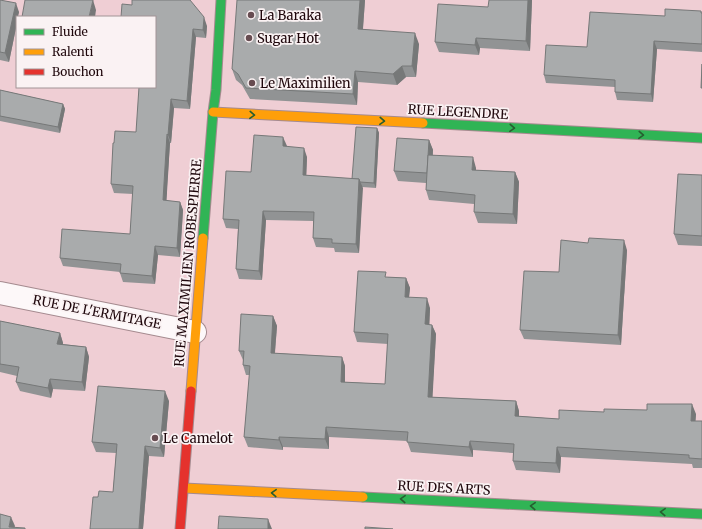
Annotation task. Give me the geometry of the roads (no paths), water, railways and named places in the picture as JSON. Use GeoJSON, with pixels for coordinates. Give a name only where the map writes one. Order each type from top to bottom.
{"type":"FeatureCollection","features":[{"type":"Feature","properties":{"kind":"street","name":"RUE MAXIMILIEN ROBESPIERRE"},"geometry":{"type":"LineString","coordinates":[[180,529],[216,90],[221,0]]}},
{"type":"Feature","properties":{"kind":"street","name":"RUE LEGENDRE"},"geometry":{"type":"LineString","coordinates":[[213,112],[702,138]]}},
{"type":"Feature","properties":{"kind":"street","name":"RUE DE L'ERMITAGE"},"geometry":{"type":"LineString","coordinates":[[0,293],[195,332]]}},
{"type":"Feature","properties":{"kind":"street","name":"RUE DES ARTS"},"geometry":{"type":"LineString","coordinates":[[184,488],[702,514]]}},
{"type":"Feature","properties":{"kind":"place","name":"La Baraka"},"geometry":{"type":"Point","coordinates":[251,15]}},
{"type":"Feature","properties":{"kind":"place","name":"Sugar Hot"},"geometry":{"type":"Point","coordinates":[249,38]}},
{"type":"Feature","properties":{"kind":"place","name":"Le Maximilien"},"geometry":{"type":"Point","coordinates":[252,83]}},
{"type":"Feature","properties":{"kind":"place","name":"Le Camelot"},"geometry":{"type":"Point","coordinates":[155,438]}}]}
